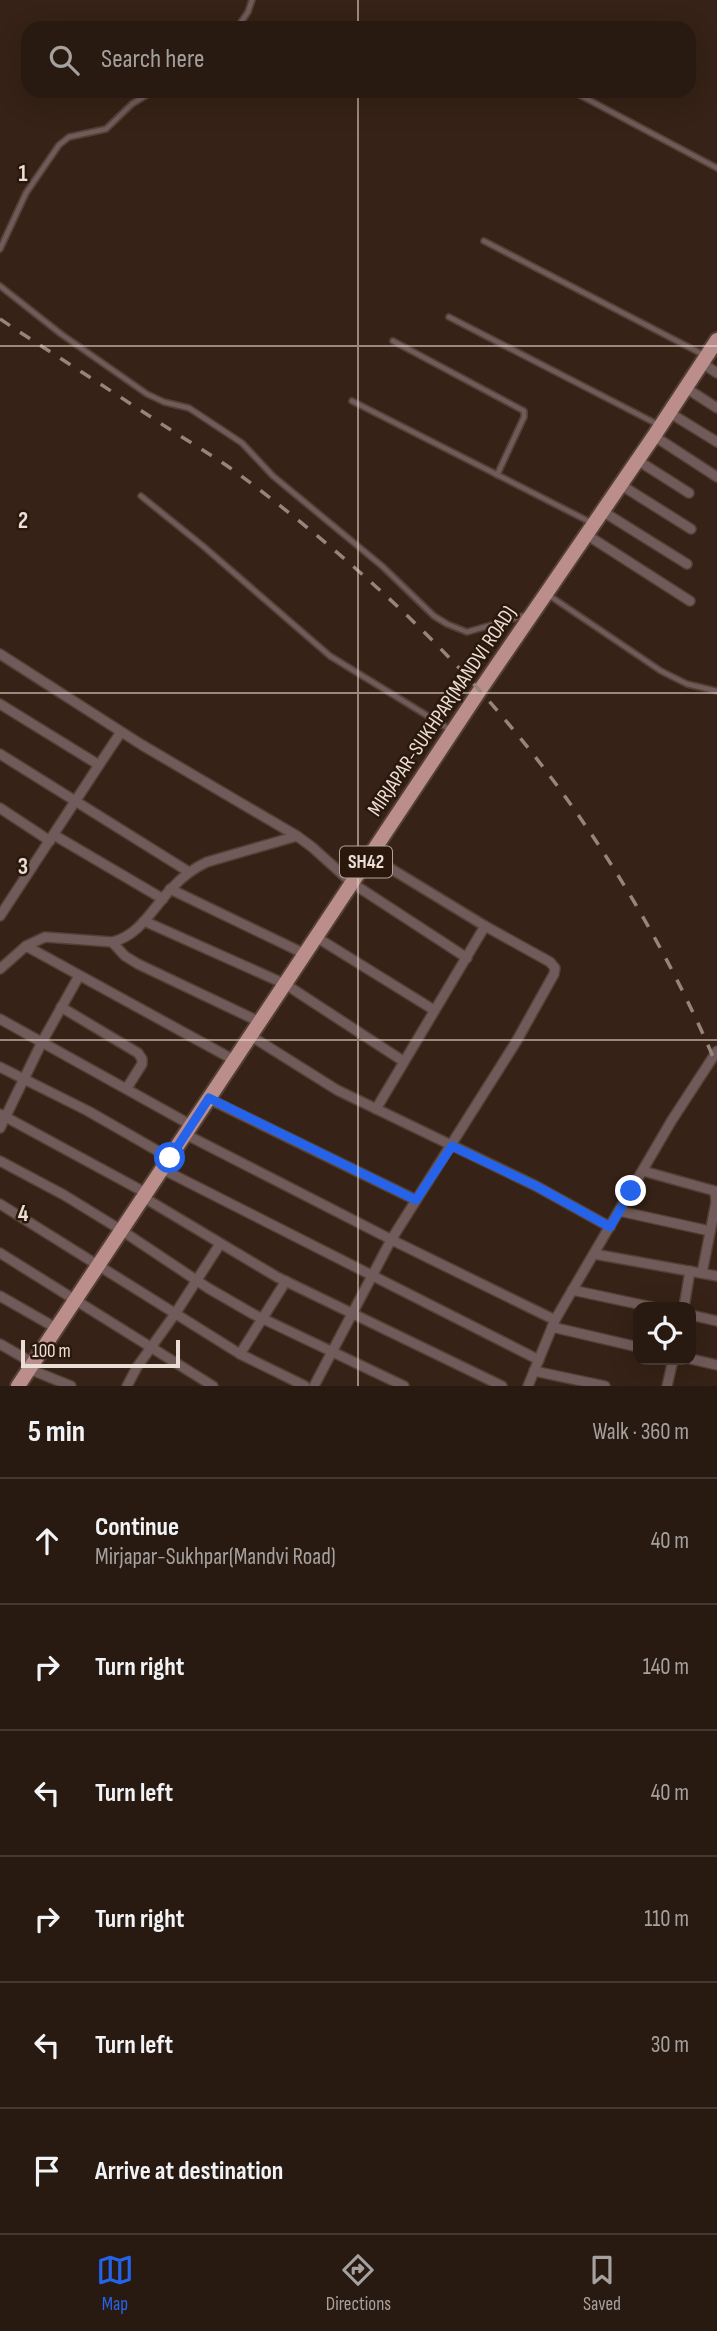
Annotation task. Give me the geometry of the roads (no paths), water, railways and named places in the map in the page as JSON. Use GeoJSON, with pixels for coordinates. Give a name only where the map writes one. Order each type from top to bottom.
{"type":"FeatureCollection","features":[{"type":"Feature","properties":{"kind":"main road","name":"MIRJAPAR-SUKHPAR(MANDVI ROAD)"},"geometry":{"type":"LineString","coordinates":[[18,1386],[453,731],[717,340]]}},
{"type":"Feature","properties":{"kind":"street"},"geometry":{"type":"LineString","coordinates":[[704,360],[717,373]]}},
{"type":"Feature","properties":{"kind":"street"},"geometry":{"type":"LineString","coordinates":[[686,388],[717,408]]}},
{"type":"Feature","properties":{"kind":"street"},"geometry":{"type":"LineString","coordinates":[[670,413],[717,442]]}},
{"type":"Feature","properties":{"kind":"street"},"geometry":{"type":"LineString","coordinates":[[657,431],[717,477]]}},
{"type":"Feature","properties":{"kind":"street"},"geometry":{"type":"LineString","coordinates":[[637,460],[690,492]]}},
{"type":"Feature","properties":{"kind":"street"},"geometry":{"type":"LineString","coordinates":[[621,485],[691,529]]}},
{"type":"Feature","properties":{"kind":"street"},"geometry":{"type":"LineString","coordinates":[[602,512],[688,564]]}},
{"type":"Feature","properties":{"kind":"street"},"geometry":{"type":"LineString","coordinates":[[590,529],[690,601]]}},
{"type":"Feature","properties":{"kind":"street"},"geometry":{"type":"LineString","coordinates":[[0,654],[121,732],[297,836],[312,846],[352,883],[467,958]]}},
{"type":"Feature","properties":{"kind":"street"},"geometry":{"type":"LineString","coordinates":[[0,704],[99,765]]}},
{"type":"Feature","properties":{"kind":"street"},"geometry":{"type":"LineString","coordinates":[[0,916],[121,732]]}},
{"type":"Feature","properties":{"kind":"street"},"geometry":{"type":"LineString","coordinates":[[0,754],[189,872]]}},
{"type":"Feature","properties":{"kind":"street"},"geometry":{"type":"LineString","coordinates":[[0,808],[163,899]]}},
{"type":"Feature","properties":{"kind":"street"},"geometry":{"type":"LineString","coordinates":[[0,969],[37,940],[55,937],[112,942],[120,940],[144,921],[170,889],[189,872],[207,862],[297,836]]}},
{"type":"Feature","properties":{"kind":"street"},"geometry":{"type":"LineString","coordinates":[[314,1386],[391,1240],[516,1042],[555,968],[550,962],[370,856]]}},
{"type":"Feature","properties":{"kind":"street"},"geometry":{"type":"LineString","coordinates":[[170,889],[305,954]]}},
{"type":"Feature","properties":{"kind":"street"},"geometry":{"type":"LineString","coordinates":[[144,921],[285,984],[403,1061]]}},
{"type":"Feature","properties":{"kind":"street"},"geometry":{"type":"LineString","coordinates":[[376,1109],[485,926]]}},
{"type":"Feature","properties":{"kind":"street"},"geometry":{"type":"LineString","coordinates":[[316,937],[434,1010]]}},
{"type":"Feature","properties":{"kind":"street"},"geometry":{"type":"LineString","coordinates":[[112,942],[125,956],[138,964],[260,1022]]}},
{"type":"Feature","properties":{"kind":"street"},"geometry":{"type":"LineString","coordinates":[[26,946],[234,1060]]}},
{"type":"Feature","properties":{"kind":"street"},"geometry":{"type":"LineString","coordinates":[[0,1128],[3,1115],[79,976]]}},
{"type":"Feature","properties":{"kind":"street"},"geometry":{"type":"LineString","coordinates":[[61,1007],[138,1053],[142,1064],[127,1088]]}},
{"type":"Feature","properties":{"kind":"street"},"geometry":{"type":"LineString","coordinates":[[0,1019],[127,1088],[188,1129],[391,1240],[554,1323],[633,1345]]}},
{"type":"Feature","properties":{"kind":"street"},"geometry":{"type":"LineString","coordinates":[[250,1036],[337,1090],[536,1186],[610,1227]]}},
{"type":"Feature","properties":{"kind":"street"},"geometry":{"type":"LineString","coordinates":[[528,1386],[554,1323],[572,1290],[672,1121],[717,1051]]}},
{"type":"Feature","properties":{"kind":"street"},"geometry":{"type":"LineString","coordinates":[[0,1067],[88,1111],[166,1163],[373,1277],[539,1360]]}},
{"type":"Feature","properties":{"kind":"street"},"geometry":{"type":"LineString","coordinates":[[209,1098],[416,1200]]}},
{"type":"Feature","properties":{"kind":"street"},"geometry":{"type":"LineString","coordinates":[[3,1115],[145,1195],[220,1244],[286,1281],[502,1386]]}},
{"type":"Feature","properties":{"kind":"street"},"geometry":{"type":"LineString","coordinates":[[0,1161],[64,1195],[262,1319],[404,1386]]}},
{"type":"Feature","properties":{"kind":"street"},"geometry":{"type":"LineString","coordinates":[[643,1171],[715,1191],[716,1202],[702,1273]]}},
{"type":"Feature","properties":{"kind":"street"},"geometry":{"type":"LineString","coordinates":[[0,1204],[240,1354],[305,1386]]}},
{"type":"Feature","properties":{"kind":"street"},"geometry":{"type":"LineString","coordinates":[[619,1211],[710,1231]]}},
{"type":"Feature","properties":{"kind":"street"},"geometry":{"type":"LineString","coordinates":[[127,1386],[220,1244]]}},
{"type":"Feature","properties":{"kind":"street"},"geometry":{"type":"LineString","coordinates":[[0,1253],[213,1386]]}},
{"type":"Feature","properties":{"kind":"street"},"geometry":{"type":"LineString","coordinates":[[594,1254],[717,1276]]}},
{"type":"Feature","properties":{"kind":"street"},"geometry":{"type":"LineString","coordinates":[[685,1302],[690,1271]]}},
{"type":"Feature","properties":{"kind":"street"},"geometry":{"type":"LineString","coordinates":[[240,1354],[286,1281]]}},
{"type":"Feature","properties":{"kind":"street"},"geometry":{"type":"LineString","coordinates":[[572,1290],[633,1303]]}},
{"type":"Feature","properties":{"kind":"street"},"geometry":{"type":"LineString","coordinates":[[0,1296],[56,1328]]}},
{"type":"Feature","properties":{"kind":"street"},"geometry":{"type":"LineString","coordinates":[[696,1316],[717,1321]]}},
{"type":"Feature","properties":{"kind":"street"},"geometry":{"type":"LineString","coordinates":[[0,1344],[31,1366],[71,1386]]}},
{"type":"Feature","properties":{"kind":"street"},"geometry":{"type":"LineString","coordinates":[[696,1360],[717,1365]]}},
{"type":"Feature","properties":{"kind":"street"},"geometry":{"type":"LineString","coordinates":[[667,1386],[672,1365]]}},
{"type":"Feature","properties":{"kind":"street"},"geometry":{"type":"LineString","coordinates":[[534,1371],[605,1386]]}},
{"type":"Feature","properties":{"kind":"lane"},"geometry":{"type":"LineString","coordinates":[[242,21],[252,0]]}},
{"type":"Feature","properties":{"kind":"lane"},"geometry":{"type":"LineString","coordinates":[[0,249],[26,192],[59,145],[69,137],[106,129],[142,98]]}},
{"type":"Feature","properties":{"kind":"lane"},"geometry":{"type":"LineString","coordinates":[[585,98],[717,168]]}},
{"type":"Feature","properties":{"kind":"lane"},"geometry":{"type":"LineString","coordinates":[[484,241],[704,360]]}},
{"type":"Feature","properties":{"kind":"lane"},"geometry":{"type":"LineString","coordinates":[[0,286],[61,334],[146,394],[189,408],[242,443],[273,476],[382,566],[434,616],[447,624],[467,632],[533,613]]}},
{"type":"Feature","properties":{"kind":"lane"},"geometry":{"type":"LineString","coordinates":[[449,317],[657,431]]}},
{"type":"Feature","properties":{"kind":"lane"},"geometry":{"type":"LineString","coordinates":[[393,341],[524,411],[524,417],[497,475]]}},
{"type":"Feature","properties":{"kind":"lane"},"geometry":{"type":"LineString","coordinates":[[352,401],[497,475],[590,529]]}},
{"type":"Feature","properties":{"kind":"lane"},"geometry":{"type":"LineString","coordinates":[[142,496],[330,656],[453,731]]}},
{"type":"Feature","properties":{"kind":"lane"},"geometry":{"type":"LineString","coordinates":[[547,593],[661,671],[687,684],[717,691]]}},
{"type":"Feature","properties":{"kind":"railway"},"geometry":{"type":"LineString","coordinates":[[0,319],[240,475],[365,577],[453,662],[516,733],[583,822],[614,869],[670,966],[717,1066]]}}]}
